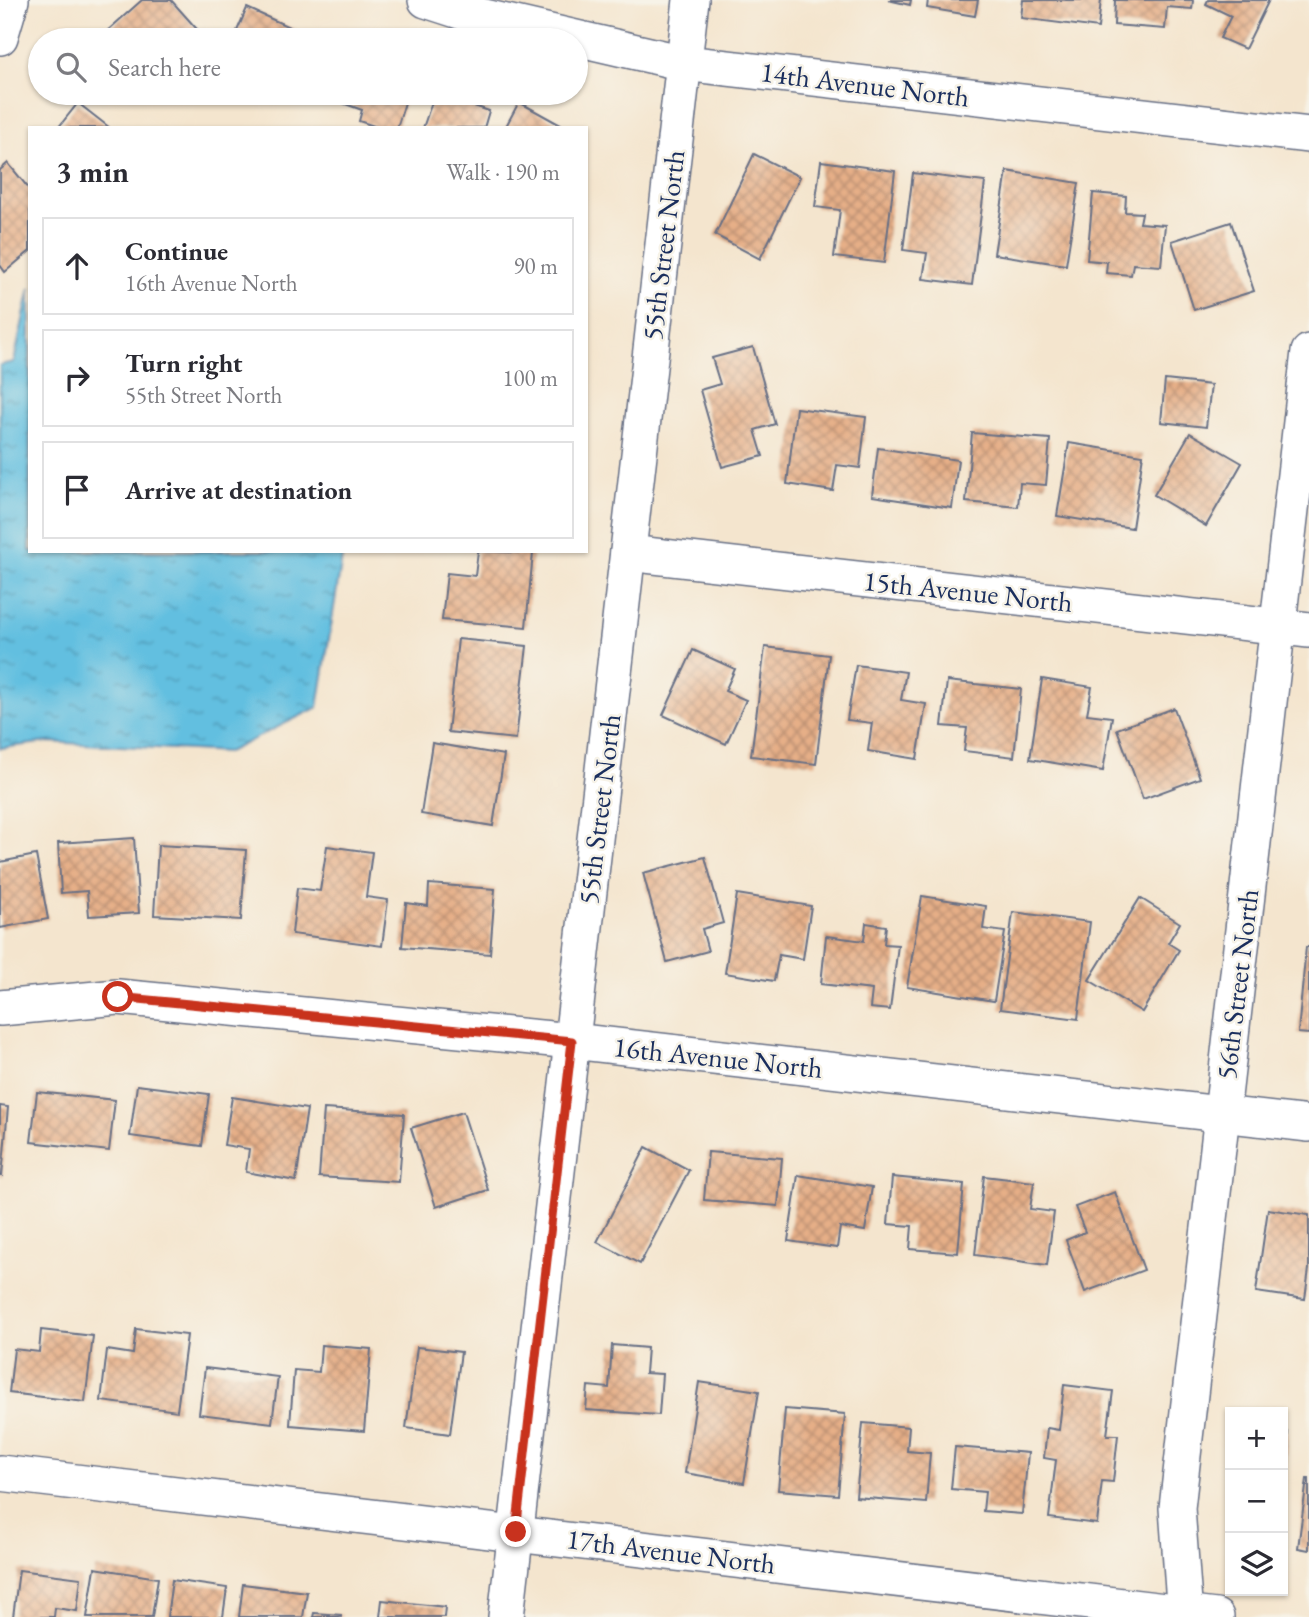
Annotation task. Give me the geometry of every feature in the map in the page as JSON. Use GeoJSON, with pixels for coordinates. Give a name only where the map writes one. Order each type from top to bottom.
{"type":"FeatureCollection","features":[{"type":"Feature","properties":{"kind":"street"},"geometry":{"type":"LineString","coordinates":[[0,37],[11,0]]}},
{"type":"Feature","properties":{"kind":"street","name":"14th Avenue North"},"geometry":{"type":"LineString","coordinates":[[426,0],[463,12],[532,28]]}},
{"type":"Feature","properties":{"kind":"street","name":"55th Street North"},"geometry":{"type":"LineString","coordinates":[[506,1617],[691,0]]}},
{"type":"Feature","properties":{"kind":"street","name":"14th Avenue North"},"geometry":{"type":"LineString","coordinates":[[588,41],[684,63],[1309,135]]}},
{"type":"Feature","properties":{"kind":"street","name":"56th Street North"},"geometry":{"type":"LineString","coordinates":[[1195,1616],[1177,1508],[1221,1114],[1294,628],[1309,352]]}},
{"type":"Feature","properties":{"kind":"street","name":"15th Avenue North"},"geometry":{"type":"LineString","coordinates":[[628,553],[1294,628]]}},
{"type":"Feature","properties":{"kind":"street","name":"16th Avenue North"},"geometry":{"type":"LineString","coordinates":[[0,1008],[118,997],[572,1041],[1309,1125]]}},
{"type":"Feature","properties":{"kind":"street","name":"17th Avenue North"},"geometry":{"type":"LineString","coordinates":[[0,1473],[516,1532],[1195,1616]]}},
{"type":"Feature","properties":{"kind":"water"},"geometry":{"type":"Polygon","coordinates":[[[28,297],[28,553],[343,553],[318,707],[228,752],[48,742],[0,748],[0,365],[14,362],[28,297]]]}},
{"type":"Feature","properties":{"kind":"building"},"geometry":{"type":"Polygon","coordinates":[[[142,0],[171,0],[196,28],[110,28],[142,0]]]}},
{"type":"Feature","properties":{"kind":"building"},"geometry":{"type":"Polygon","coordinates":[[[888,0],[911,0],[910,5],[888,0]]]}},
{"type":"Feature","properties":{"kind":"building"},"geometry":{"type":"Polygon","coordinates":[[[928,0],[978,0],[975,16],[927,8],[928,0]]]}},
{"type":"Feature","properties":{"kind":"building"},"geometry":{"type":"Polygon","coordinates":[[[1023,0],[1101,0],[1098,28],[1021,18],[1023,0]]]}},
{"type":"Feature","properties":{"kind":"building"},"geometry":{"type":"Polygon","coordinates":[[[1115,0],[1193,0],[1192,9],[1167,7],[1165,29],[1114,25],[1115,0]]]}},
{"type":"Feature","properties":{"kind":"building"},"geometry":{"type":"Polygon","coordinates":[[[1208,0],[1269,0],[1245,49],[1220,38],[1231,16],[1206,4],[1208,0]]]}},
{"type":"Feature","properties":{"kind":"building"},"geometry":{"type":"Polygon","coordinates":[[[247,8],[291,28],[238,28],[247,8]]]}},
{"type":"Feature","properties":{"kind":"building"},"geometry":{"type":"Polygon","coordinates":[[[76,105],[81,105],[107,126],[60,126],[76,105]]]}},
{"type":"Feature","properties":{"kind":"building"},"geometry":{"type":"Polygon","coordinates":[[[348,105],[404,105],[398,126],[374,126],[359,121],[362,110],[348,105]]]}},
{"type":"Feature","properties":{"kind":"building"},"geometry":{"type":"Polygon","coordinates":[[[431,105],[471,105],[489,111],[485,126],[424,126],[431,105]]]}},
{"type":"Feature","properties":{"kind":"building"},"geometry":{"type":"Polygon","coordinates":[[[517,105],[524,105],[562,126],[506,126],[517,105]]]}},
{"type":"Feature","properties":{"kind":"building"},"geometry":{"type":"Polygon","coordinates":[[[754,154],[800,177],[760,259],[715,235],[754,154]]]}},
{"type":"Feature","properties":{"kind":"building"},"geometry":{"type":"Polygon","coordinates":[[[821,161],[895,171],[884,263],[834,257],[840,210],[815,207],[821,161]]]}},
{"type":"Feature","properties":{"kind":"building"},"geometry":{"type":"Polygon","coordinates":[[[8,163],[28,188],[28,253],[5,272],[0,265],[0,170],[8,163]]]}},
{"type":"Feature","properties":{"kind":"building"},"geometry":{"type":"Polygon","coordinates":[[[1007,171],[1079,183],[1066,265],[994,254],[1007,171]]]}},
{"type":"Feature","properties":{"kind":"building"},"geometry":{"type":"Polygon","coordinates":[[[913,173],[985,182],[972,285],[923,279],[927,253],[903,250],[913,173]]]}},
{"type":"Feature","properties":{"kind":"building"},"geometry":{"type":"Polygon","coordinates":[[[1093,193],[1126,196],[1125,212],[1142,213],[1140,223],[1165,225],[1161,266],[1133,264],[1131,275],[1106,273],[1107,262],[1087,260],[1093,193]]]}},
{"type":"Feature","properties":{"kind":"building"},"geometry":{"type":"Polygon","coordinates":[[[1231,222],[1254,291],[1194,310],[1172,241],[1231,222]]]}},
{"type":"Feature","properties":{"kind":"building"},"geometry":{"type":"Polygon","coordinates":[[[753,347],[775,424],[755,430],[763,456],[722,467],[700,390],[720,384],[712,358],[753,347]]]}},
{"type":"Feature","properties":{"kind":"building"},"geometry":{"type":"Polygon","coordinates":[[[1165,380],[1211,385],[1206,427],[1161,422],[1165,380]]]}},
{"type":"Feature","properties":{"kind":"building"},"geometry":{"type":"Polygon","coordinates":[[[796,408],[866,417],[860,468],[837,465],[833,491],[787,484],[796,408]]]}},
{"type":"Feature","properties":{"kind":"building"},"geometry":{"type":"Polygon","coordinates":[[[972,433],[1050,439],[1046,485],[1020,483],[1018,507],[966,502],[972,433]]]}},
{"type":"Feature","properties":{"kind":"building"},"geometry":{"type":"Polygon","coordinates":[[[1190,433],[1242,463],[1206,526],[1154,495],[1190,433]]]}},
{"type":"Feature","properties":{"kind":"building"},"geometry":{"type":"Polygon","coordinates":[[[1069,443],[1143,455],[1132,528],[1057,516],[1069,443]]]}},
{"type":"Feature","properties":{"kind":"building"},"geometry":{"type":"Polygon","coordinates":[[[878,448],[958,460],[952,508],[872,496],[878,448]]]}},
{"type":"Feature","properties":{"kind":"building"},"geometry":{"type":"Polygon","coordinates":[[[478,553],[533,553],[526,627],[442,620],[447,573],[475,576],[478,553]]]}},
{"type":"Feature","properties":{"kind":"building"},"geometry":{"type":"Polygon","coordinates":[[[458,639],[527,646],[516,739],[448,732],[458,639]]]}},
{"type":"Feature","properties":{"kind":"building"},"geometry":{"type":"Polygon","coordinates":[[[765,647],[829,655],[816,764],[751,756],[765,647]]]}},
{"type":"Feature","properties":{"kind":"building"},"geometry":{"type":"Polygon","coordinates":[[[693,650],[735,669],[725,691],[746,700],[726,744],[663,715],[693,650]]]}},
{"type":"Feature","properties":{"kind":"building"},"geometry":{"type":"Polygon","coordinates":[[[856,665],[906,672],[901,700],[926,704],[917,759],[868,751],[872,723],[847,720],[856,665]]]}},
{"type":"Feature","properties":{"kind":"building"},"geometry":{"type":"Polygon","coordinates":[[[1042,679],[1092,687],[1087,714],[1112,717],[1103,771],[1030,759],[1042,679]]]}},
{"type":"Feature","properties":{"kind":"building"},"geometry":{"type":"Polygon","coordinates":[[[947,681],[1021,689],[1014,757],[964,751],[967,728],[942,726],[947,681]]]}},
{"type":"Feature","properties":{"kind":"building"},"geometry":{"type":"Polygon","coordinates":[[[1174,708],[1200,778],[1143,799],[1117,729],[1174,708]]]}},
{"type":"Feature","properties":{"kind":"building"},"geometry":{"type":"Polygon","coordinates":[[[432,743],[504,755],[493,826],[421,814],[432,743]]]}},
{"type":"Feature","properties":{"kind":"building"},"geometry":{"type":"Polygon","coordinates":[[[134,838],[139,913],[89,916],[87,891],[61,893],[58,843],[134,838]]]}},
{"type":"Feature","properties":{"kind":"building"},"geometry":{"type":"Polygon","coordinates":[[[158,845],[246,850],[241,920],[154,915],[158,845]]]}},
{"type":"Feature","properties":{"kind":"building"},"geometry":{"type":"Polygon","coordinates":[[[327,846],[372,852],[366,897],[388,900],[382,946],[292,934],[297,888],[320,891],[327,846]]]}},
{"type":"Feature","properties":{"kind":"building"},"geometry":{"type":"Polygon","coordinates":[[[36,855],[48,919],[0,928],[0,862],[36,855]]]}},
{"type":"Feature","properties":{"kind":"building"},"geometry":{"type":"Polygon","coordinates":[[[705,857],[723,923],[702,929],[708,951],[667,962],[643,873],[705,857]]]}},
{"type":"Feature","properties":{"kind":"building"},"geometry":{"type":"Polygon","coordinates":[[[429,884],[495,889],[490,954],[402,947],[406,903],[428,906],[429,884]]]}},
{"type":"Feature","properties":{"kind":"building"},"geometry":{"type":"Polygon","coordinates":[[[737,894],[811,906],[803,959],[779,955],[774,981],[725,973],[737,894]]]}},
{"type":"Feature","properties":{"kind":"building"},"geometry":{"type":"Polygon","coordinates":[[[922,896],[986,906],[983,929],[1005,932],[994,1001],[907,987],[922,896]]]}},
{"type":"Feature","properties":{"kind":"building"},"geometry":{"type":"Polygon","coordinates":[[[1140,898],[1180,923],[1168,943],[1179,950],[1142,1012],[1089,980],[1140,898]]]}},
{"type":"Feature","properties":{"kind":"building"},"geometry":{"type":"Polygon","coordinates":[[[1013,912],[1090,922],[1078,1019],[1000,1009],[1013,912]]]}},
{"type":"Feature","properties":{"kind":"building"},"geometry":{"type":"Polygon","coordinates":[[[866,923],[886,926],[884,944],[898,945],[890,1010],[870,1008],[872,990],[821,984],[826,936],[864,941],[866,923]]]}},
{"type":"Feature","properties":{"kind":"building"},"geometry":{"type":"Polygon","coordinates":[[[1306,947],[1309,947],[1309,1034],[1298,1033],[1306,947]]]}},
{"type":"Feature","properties":{"kind":"building"},"geometry":{"type":"Polygon","coordinates":[[[137,1085],[209,1094],[202,1146],[130,1136],[137,1085]]]}},
{"type":"Feature","properties":{"kind":"building"},"geometry":{"type":"Polygon","coordinates":[[[37,1092],[115,1100],[109,1151],[31,1142],[37,1092]]]}},
{"type":"Feature","properties":{"kind":"building"},"geometry":{"type":"Polygon","coordinates":[[[232,1097],[307,1109],[296,1181],[246,1172],[249,1149],[224,1145],[232,1097]]]}},
{"type":"Feature","properties":{"kind":"building"},"geometry":{"type":"Polygon","coordinates":[[[0,1106],[8,1107],[2,1176],[0,1176],[0,1106]]]}},
{"type":"Feature","properties":{"kind":"building"},"geometry":{"type":"Polygon","coordinates":[[[324,1109],[404,1114],[399,1182],[319,1177],[324,1109]]]}},
{"type":"Feature","properties":{"kind":"building"},"geometry":{"type":"Polygon","coordinates":[[[463,1112],[488,1190],[436,1207],[411,1128],[463,1112]]]}},
{"type":"Feature","properties":{"kind":"building"},"geometry":{"type":"Polygon","coordinates":[[[646,1147],[689,1170],[640,1264],[597,1242],[646,1147]]]}},
{"type":"Feature","properties":{"kind":"building"},"geometry":{"type":"Polygon","coordinates":[[[708,1152],[782,1158],[778,1206],[704,1200],[708,1152]]]}},
{"type":"Feature","properties":{"kind":"building"},"geometry":{"type":"Polygon","coordinates":[[[798,1175],[872,1187],[865,1231],[840,1227],[837,1248],[788,1241],[798,1175]]]}},
{"type":"Feature","properties":{"kind":"building"},"geometry":{"type":"Polygon","coordinates":[[[984,1176],[1034,1182],[1030,1209],[1054,1212],[1047,1265],[975,1255],[984,1176]]]}},
{"type":"Feature","properties":{"kind":"building"},"geometry":{"type":"Polygon","coordinates":[[[892,1177],[964,1184],[958,1253],[910,1249],[912,1226],[888,1224],[892,1177]]]}},
{"type":"Feature","properties":{"kind":"building"},"geometry":{"type":"Polygon","coordinates":[[[1115,1192],[1144,1270],[1085,1292],[1066,1240],[1085,1232],[1075,1207],[1115,1192]]]}},
{"type":"Feature","properties":{"kind":"building"},"geometry":{"type":"Polygon","coordinates":[[[1268,1209],[1309,1215],[1309,1269],[1305,1299],[1256,1292],[1268,1209]]]}},
{"type":"Feature","properties":{"kind":"building"},"geometry":{"type":"Polygon","coordinates":[[[136,1329],[187,1335],[177,1411],[101,1401],[107,1350],[133,1354],[136,1329]]]}},
{"type":"Feature","properties":{"kind":"building"},"geometry":{"type":"Polygon","coordinates":[[[41,1330],[93,1336],[85,1402],[9,1393],[14,1349],[39,1352],[41,1330]]]}},
{"type":"Feature","properties":{"kind":"building"},"geometry":{"type":"Polygon","coordinates":[[[321,1345],[371,1349],[364,1431],[290,1425],[294,1370],[319,1372],[321,1345]]]}},
{"type":"Feature","properties":{"kind":"building"},"geometry":{"type":"Polygon","coordinates":[[[612,1345],[647,1348],[645,1373],[662,1374],[659,1415],[586,1410],[588,1386],[609,1388],[612,1345]]]}},
{"type":"Feature","properties":{"kind":"building"},"geometry":{"type":"Polygon","coordinates":[[[417,1347],[461,1352],[450,1434],[406,1428],[417,1347]]]}},
{"type":"Feature","properties":{"kind":"building"},"geometry":{"type":"Polygon","coordinates":[[[205,1368],[278,1377],[272,1423],[199,1414],[205,1368]]]}},
{"type":"Feature","properties":{"kind":"building"},"geometry":{"type":"Polygon","coordinates":[[[699,1382],[759,1391],[744,1483],[685,1473],[699,1382]]]}},
{"type":"Feature","properties":{"kind":"building"},"geometry":{"type":"Polygon","coordinates":[[[1064,1385],[1113,1391],[1107,1435],[1118,1435],[1113,1482],[1102,1481],[1097,1524],[1049,1518],[1056,1460],[1044,1458],[1047,1428],[1059,1430],[1064,1385]]]}},
{"type":"Feature","properties":{"kind":"building"},"geometry":{"type":"Polygon","coordinates":[[[785,1409],[845,1414],[838,1495],[778,1490],[785,1409]]]}},
{"type":"Feature","properties":{"kind":"building"},"geometry":{"type":"Polygon","coordinates":[[[863,1423],[909,1427],[907,1451],[930,1453],[926,1503],[856,1497],[863,1423]]]}},
{"type":"Feature","properties":{"kind":"building"},"geometry":{"type":"Polygon","coordinates":[[[955,1447],[1028,1453],[1022,1514],[983,1511],[985,1492],[951,1489],[955,1447]]]}},
{"type":"Feature","properties":{"kind":"building"},"geometry":{"type":"Polygon","coordinates":[[[1309,1479],[1309,1550],[1298,1548],[1309,1479]]]}},
{"type":"Feature","properties":{"kind":"building"},"geometry":{"type":"Polygon","coordinates":[[[95,1568],[158,1578],[152,1617],[87,1617],[95,1568]]]}},
{"type":"Feature","properties":{"kind":"building"},"geometry":{"type":"Polygon","coordinates":[[[19,1570],[81,1578],[77,1611],[55,1608],[54,1617],[13,1617],[19,1570]]]}},
{"type":"Feature","properties":{"kind":"building"},"geometry":{"type":"Polygon","coordinates":[[[172,1580],[227,1588],[223,1617],[167,1617],[172,1580]]]}},
{"type":"Feature","properties":{"kind":"building"},"geometry":{"type":"Polygon","coordinates":[[[243,1584],[307,1592],[303,1617],[239,1617],[243,1584]]]}},
{"type":"Feature","properties":{"kind":"building"},"geometry":{"type":"Polygon","coordinates":[[[382,1600],[445,1607],[444,1617],[380,1617],[382,1600]]]}},
{"type":"Feature","properties":{"kind":"building"},"geometry":{"type":"Polygon","coordinates":[[[314,1613],[341,1615],[341,1617],[313,1617],[314,1613]]]}},
{"type":"Feature","properties":{"kind":"route"},"geometry":{"type":"LineString","coordinates":[[118,997],[572,1041],[516,1532]]}}]}
